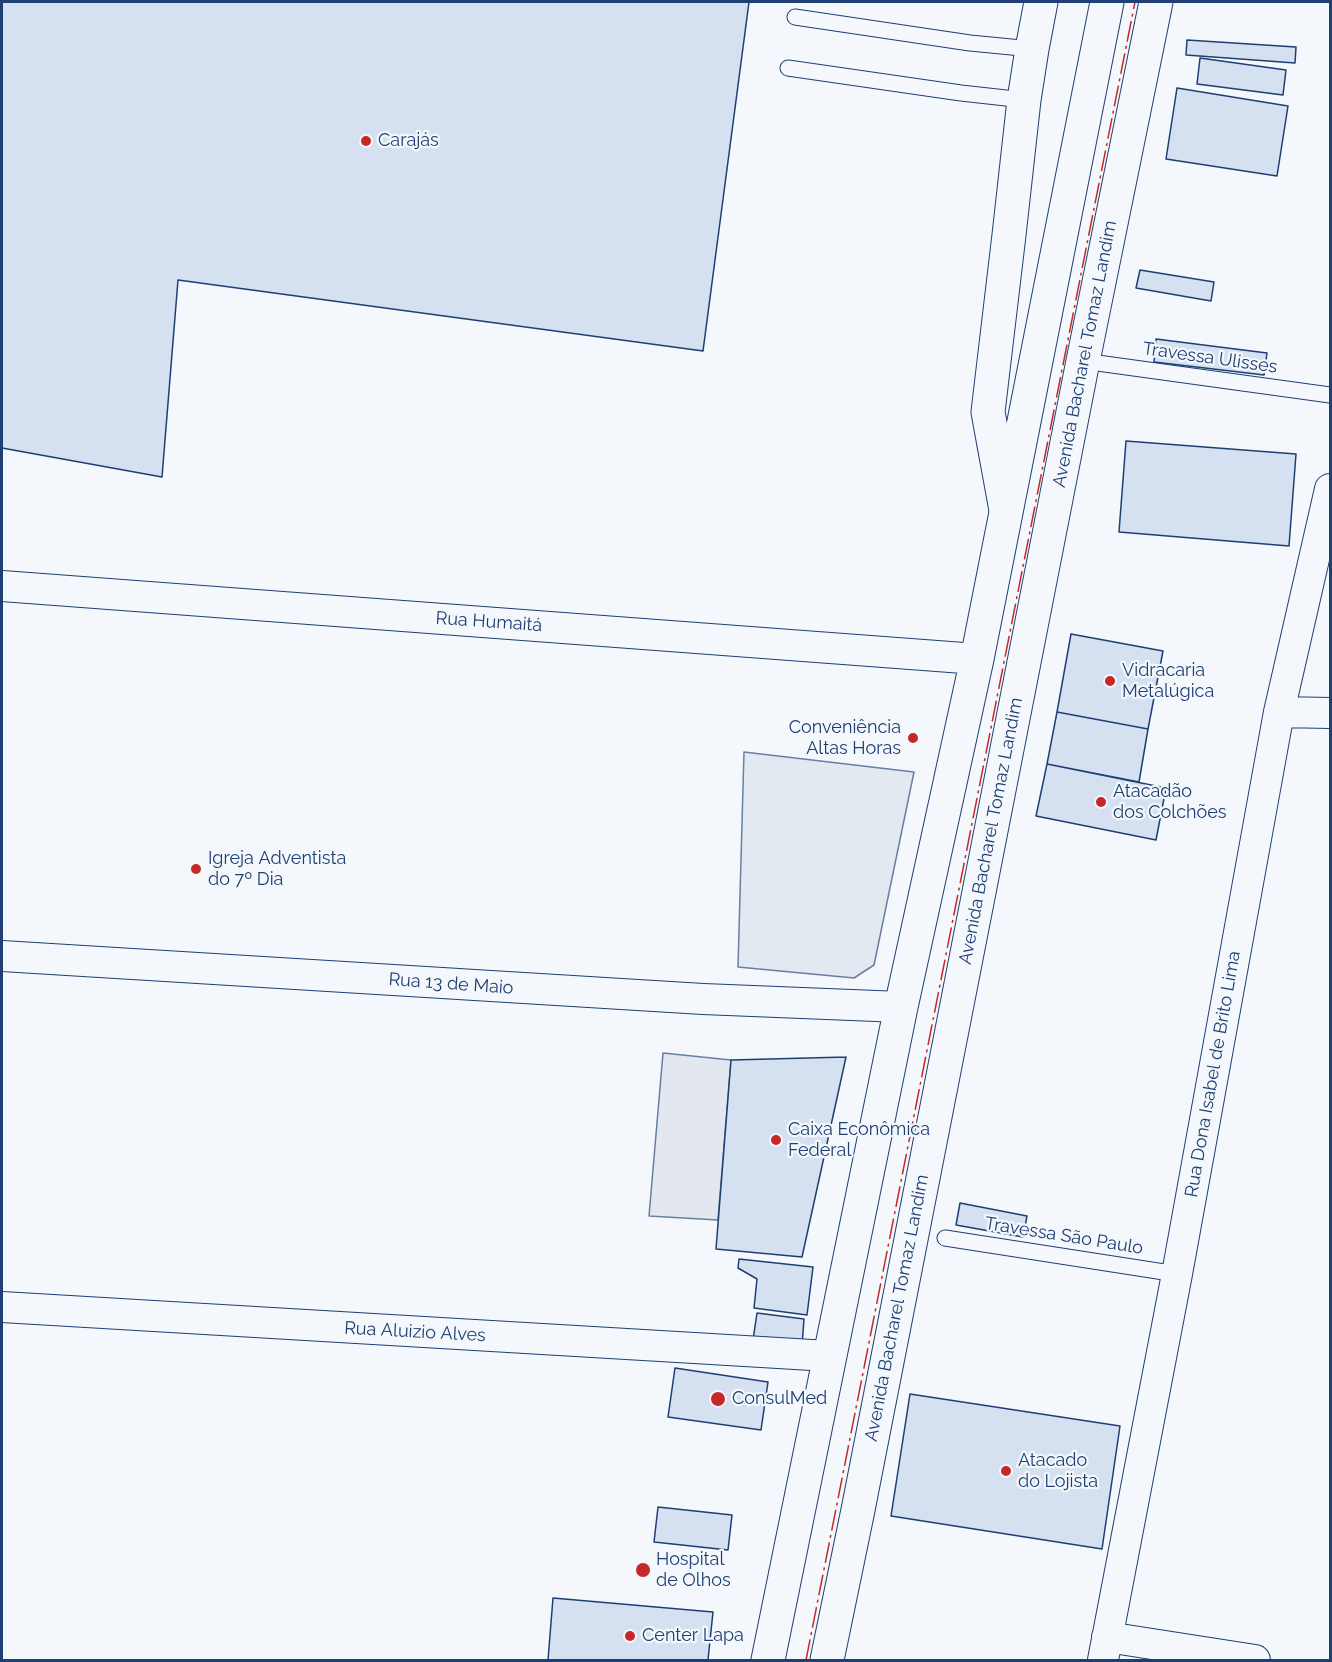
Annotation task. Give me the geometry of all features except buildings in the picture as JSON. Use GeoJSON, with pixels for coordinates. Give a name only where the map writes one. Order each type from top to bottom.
{"type":"FeatureCollection","features":[{"type":"Feature","properties":{"kind":"main road"},"geometry":{"type":"LineString","coordinates":[[1006,513],[988,412],[1024,100],[1041,2]]}},
{"type":"Feature","properties":{"kind":"main road"},"geometry":{"type":"LineString","coordinates":[[768,1660],[901,1006],[977,658],[1107,2]]}},
{"type":"Feature","properties":{"kind":"main road","name":"Avenida Bacharel Tomaz Landim"},"geometry":{"type":"LineString","coordinates":[[827,1660],[1156,2]]}},
{"type":"Feature","properties":{"kind":"street","name":"Rua Dona Isabel de Brito Lima"},"geometry":{"type":"LineString","coordinates":[[1105,1649],[1177,1274],[1279,712],[1330,489]]}},
{"type":"Feature","properties":{"kind":"street","name":"Rua Humaitá"},"geometry":{"type":"LineString","coordinates":[[2,586],[977,658]]}},
{"type":"Feature","properties":{"kind":"street"},"geometry":{"type":"LineString","coordinates":[[1279,712],[1330,712]]}},
{"type":"Feature","properties":{"kind":"street","name":"Rua 13 de Maio"},"geometry":{"type":"LineString","coordinates":[[2,956],[703,999],[901,1006]]}},
{"type":"Feature","properties":{"kind":"street","name":"Rua Aluizio Alves"},"geometry":{"type":"LineString","coordinates":[[2,1306],[829,1356]]}},
{"type":"Feature","properties":{"kind":"street"},"geometry":{"type":"LineString","coordinates":[[1105,1649],[1255,1660]]}},
{"type":"Feature","properties":{"kind":"lane"},"geometry":{"type":"LineString","coordinates":[[795,17],[970,43],[1032,49]]}},
{"type":"Feature","properties":{"kind":"lane"},"geometry":{"type":"LineString","coordinates":[[788,68],[1024,100]]}},
{"type":"Feature","properties":{"kind":"lane","name":"Travessa Ulisses"},"geometry":{"type":"LineString","coordinates":[[1083,361],[1330,395]]}},
{"type":"Feature","properties":{"kind":"lane","name":"Travessa São Paulo"},"geometry":{"type":"LineString","coordinates":[[945,1238],[1177,1274]]}},
{"type":"Feature","properties":{"kind":"shaded area"},"geometry":{"type":"Polygon","coordinates":[[[744,752],[914,772],[874,965],[854,978],[738,967],[744,752]]]}},
{"type":"Feature","properties":{"kind":"shaded area"},"geometry":{"type":"Polygon","coordinates":[[[663,1053],[731,1060],[718,1220],[649,1216],[663,1053]]]}},
{"type":"Feature","properties":{"kind":"power"},"geometry":{"type":"LineString","coordinates":[[806,1660],[1135,2]]}},
{"type":"Feature","properties":{"kind":"place","name":"Carajás"},"geometry":{"type":"Point","coordinates":[366,141]}},
{"type":"Feature","properties":{"kind":"place","name":"Vidracaria Metalúgica"},"geometry":{"type":"Point","coordinates":[1110,681]}},
{"type":"Feature","properties":{"kind":"place","name":"Conveniência Altas Horas"},"geometry":{"type":"Point","coordinates":[913,738]}},
{"type":"Feature","properties":{"kind":"place","name":"Atacadão dos Colchões"},"geometry":{"type":"Point","coordinates":[1101,802]}},
{"type":"Feature","properties":{"kind":"place","name":"Igreja Adventista do 7º Dia"},"geometry":{"type":"Point","coordinates":[196,869]}},
{"type":"Feature","properties":{"kind":"place","name":"Caixa Econômica Federal"},"geometry":{"type":"Point","coordinates":[776,1140]}},
{"type":"Feature","properties":{"kind":"place","name":"ConsulMed"},"geometry":{"type":"Point","coordinates":[718,1399]}},
{"type":"Feature","properties":{"kind":"place","name":"Atacado do Lojista"},"geometry":{"type":"Point","coordinates":[1006,1471]}},
{"type":"Feature","properties":{"kind":"place","name":"Hospital de Olhos"},"geometry":{"type":"Point","coordinates":[643,1570]}},
{"type":"Feature","properties":{"kind":"place","name":"Center Lapa"},"geometry":{"type":"Point","coordinates":[630,1636]}}]}
